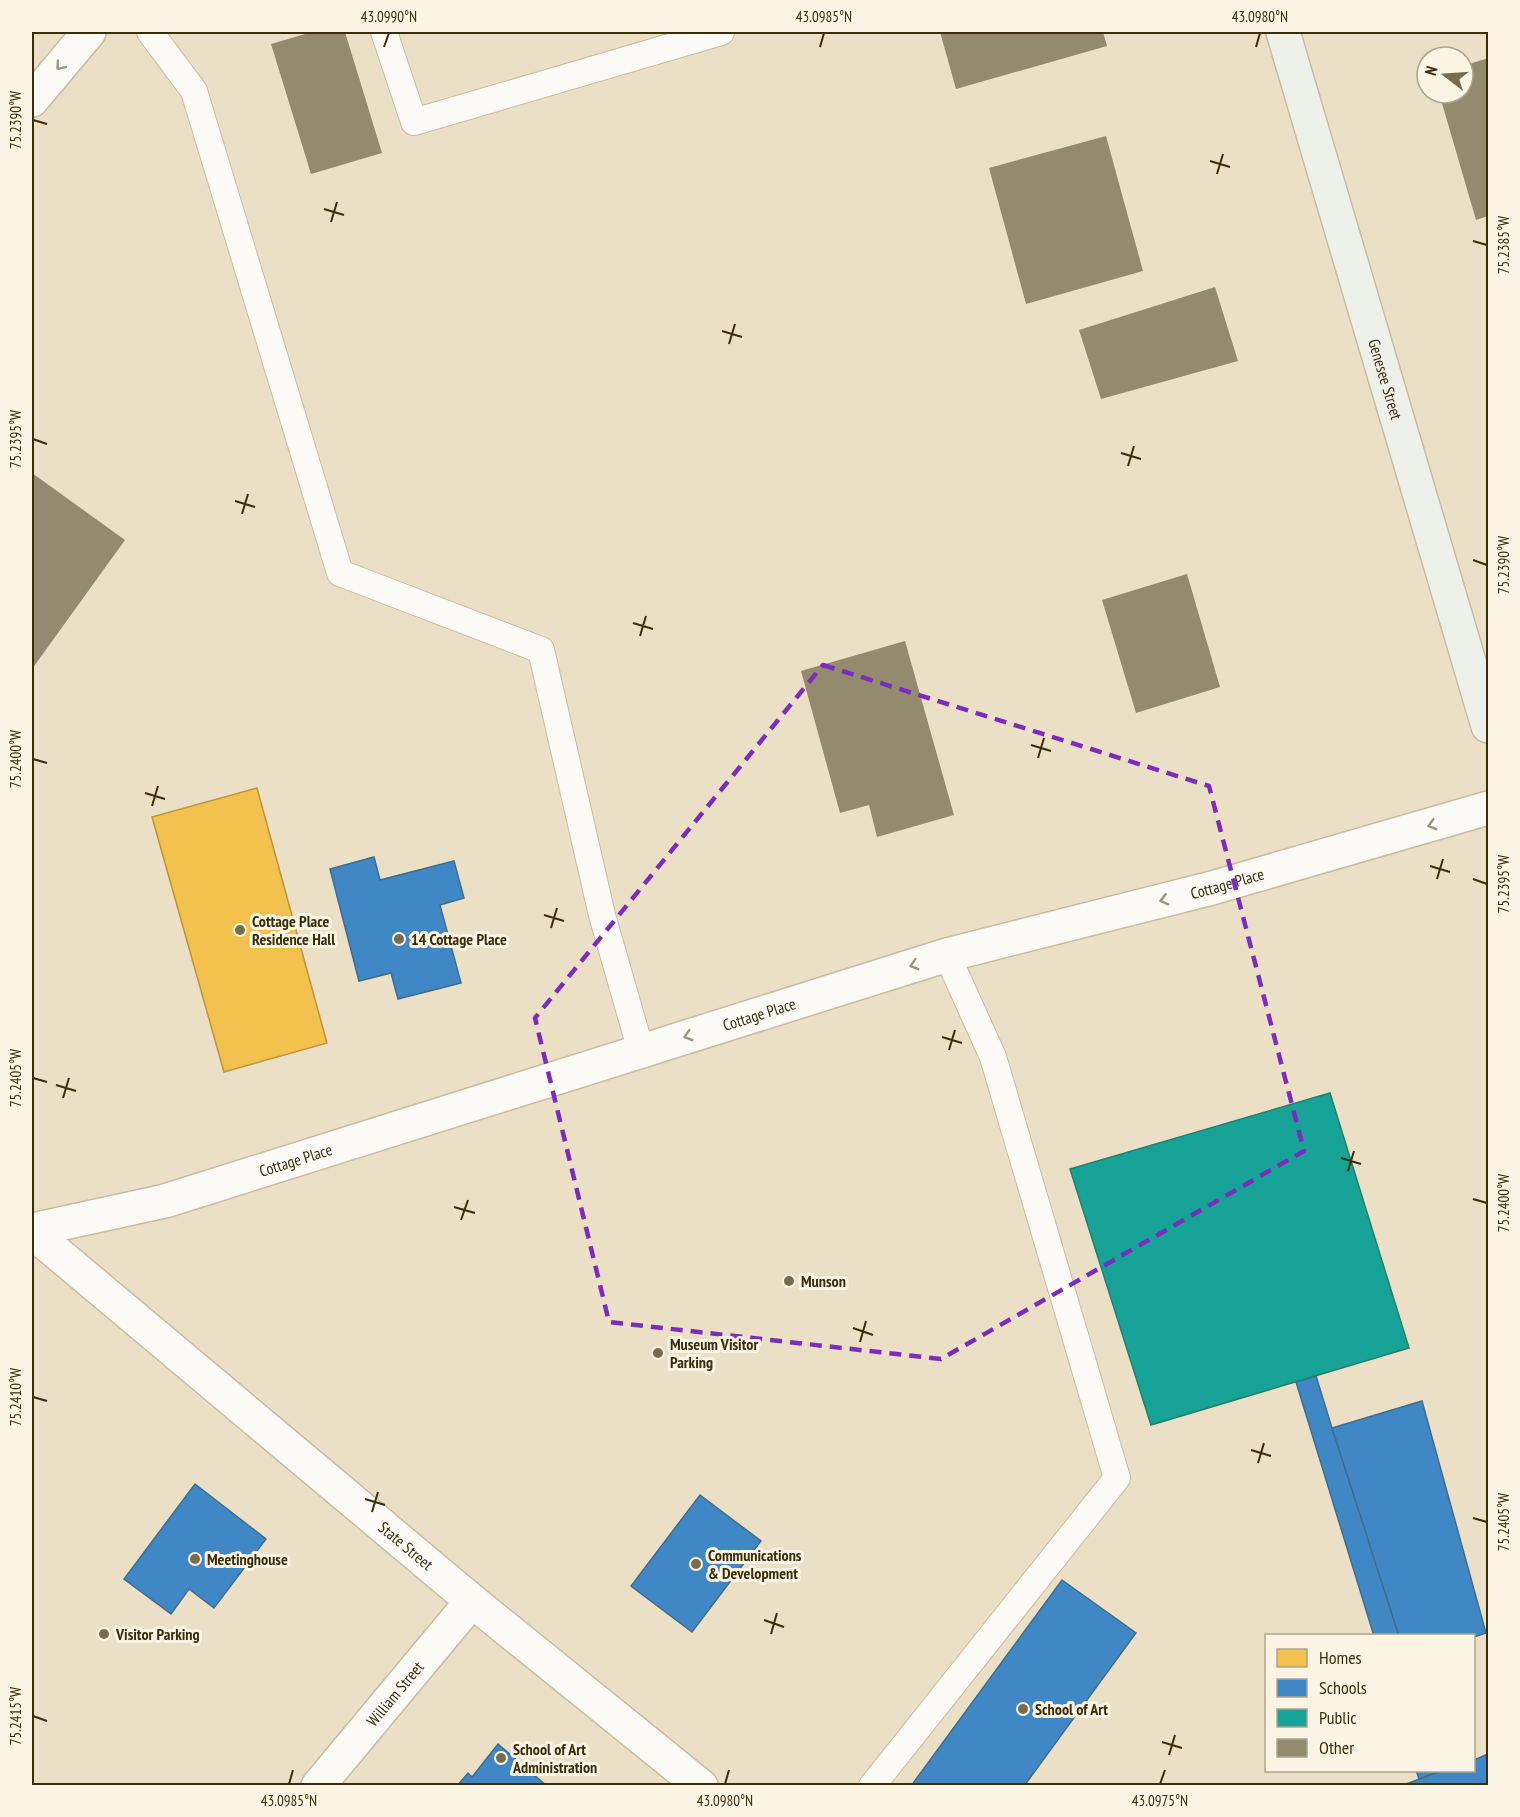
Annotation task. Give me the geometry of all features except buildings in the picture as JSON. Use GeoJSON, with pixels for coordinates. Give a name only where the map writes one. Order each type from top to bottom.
{"type":"FeatureCollection","features":[{"type":"Feature","properties":{"kind":"main road","name":"Genesee Street"},"geometry":{"type":"LineString","coordinates":[[1283,32],[1488,726]]}},
{"type":"Feature","properties":{"kind":"street"},"geometry":{"type":"LineString","coordinates":[[32,100],[89,32]]}},
{"type":"Feature","properties":{"kind":"street","name":"Cottage Place"},"geometry":{"type":"LineString","coordinates":[[32,1231],[165,1200],[947,955],[1212,888],[1488,808]]}},
{"type":"Feature","properties":{"kind":"street","name":"State Street"},"geometry":{"type":"LineString","coordinates":[[32,1231],[472,1601],[701,1785]]}},
{"type":"Feature","properties":{"kind":"street","name":"William Street"},"geometry":{"type":"LineString","coordinates":[[318,1785],[472,1601]]}},
{"type":"Feature","properties":{"kind":"lane"},"geometry":{"type":"LineString","coordinates":[[150,32],[194,91],[340,573],[542,650],[602,915],[641,1051]]}},
{"type":"Feature","properties":{"kind":"lane"},"geometry":{"type":"LineString","coordinates":[[384,32],[414,122],[721,32]]}},
{"type":"Feature","properties":{"kind":"lane"},"geometry":{"type":"LineString","coordinates":[[872,1785],[1117,1478],[993,1057],[947,955]]}},
{"type":"Feature","properties":{"kind":"highlighted area"},"geometry":{"type":"Polygon","coordinates":[[[823,665],[1209,786],[1304,1151],[941,1359],[609,1322],[535,1018],[823,665]]]}},
{"type":"Feature","properties":{"kind":"place","name":"Cottage Place Residence Hall"},"geometry":{"type":"Point","coordinates":[240,930]}},
{"type":"Feature","properties":{"kind":"place","name":"14 Cottage Place"},"geometry":{"type":"Point","coordinates":[399,939]}},
{"type":"Feature","properties":{"kind":"place","name":"Munson"},"geometry":{"type":"Point","coordinates":[789,1281]}},
{"type":"Feature","properties":{"kind":"place","name":"Museum Visitor Parking"},"geometry":{"type":"Point","coordinates":[658,1353]}},
{"type":"Feature","properties":{"kind":"place","name":"Meetinghouse"},"geometry":{"type":"Point","coordinates":[195,1559]}},
{"type":"Feature","properties":{"kind":"place","name":"Communications & Development"},"geometry":{"type":"Point","coordinates":[696,1564]}},
{"type":"Feature","properties":{"kind":"place","name":"Visitor Parking"},"geometry":{"type":"Point","coordinates":[104,1634]}},
{"type":"Feature","properties":{"kind":"place","name":"School of Art"},"geometry":{"type":"Point","coordinates":[1023,1709]}},
{"type":"Feature","properties":{"kind":"place","name":"School of Art Administration"},"geometry":{"type":"Point","coordinates":[501,1758]}}]}
